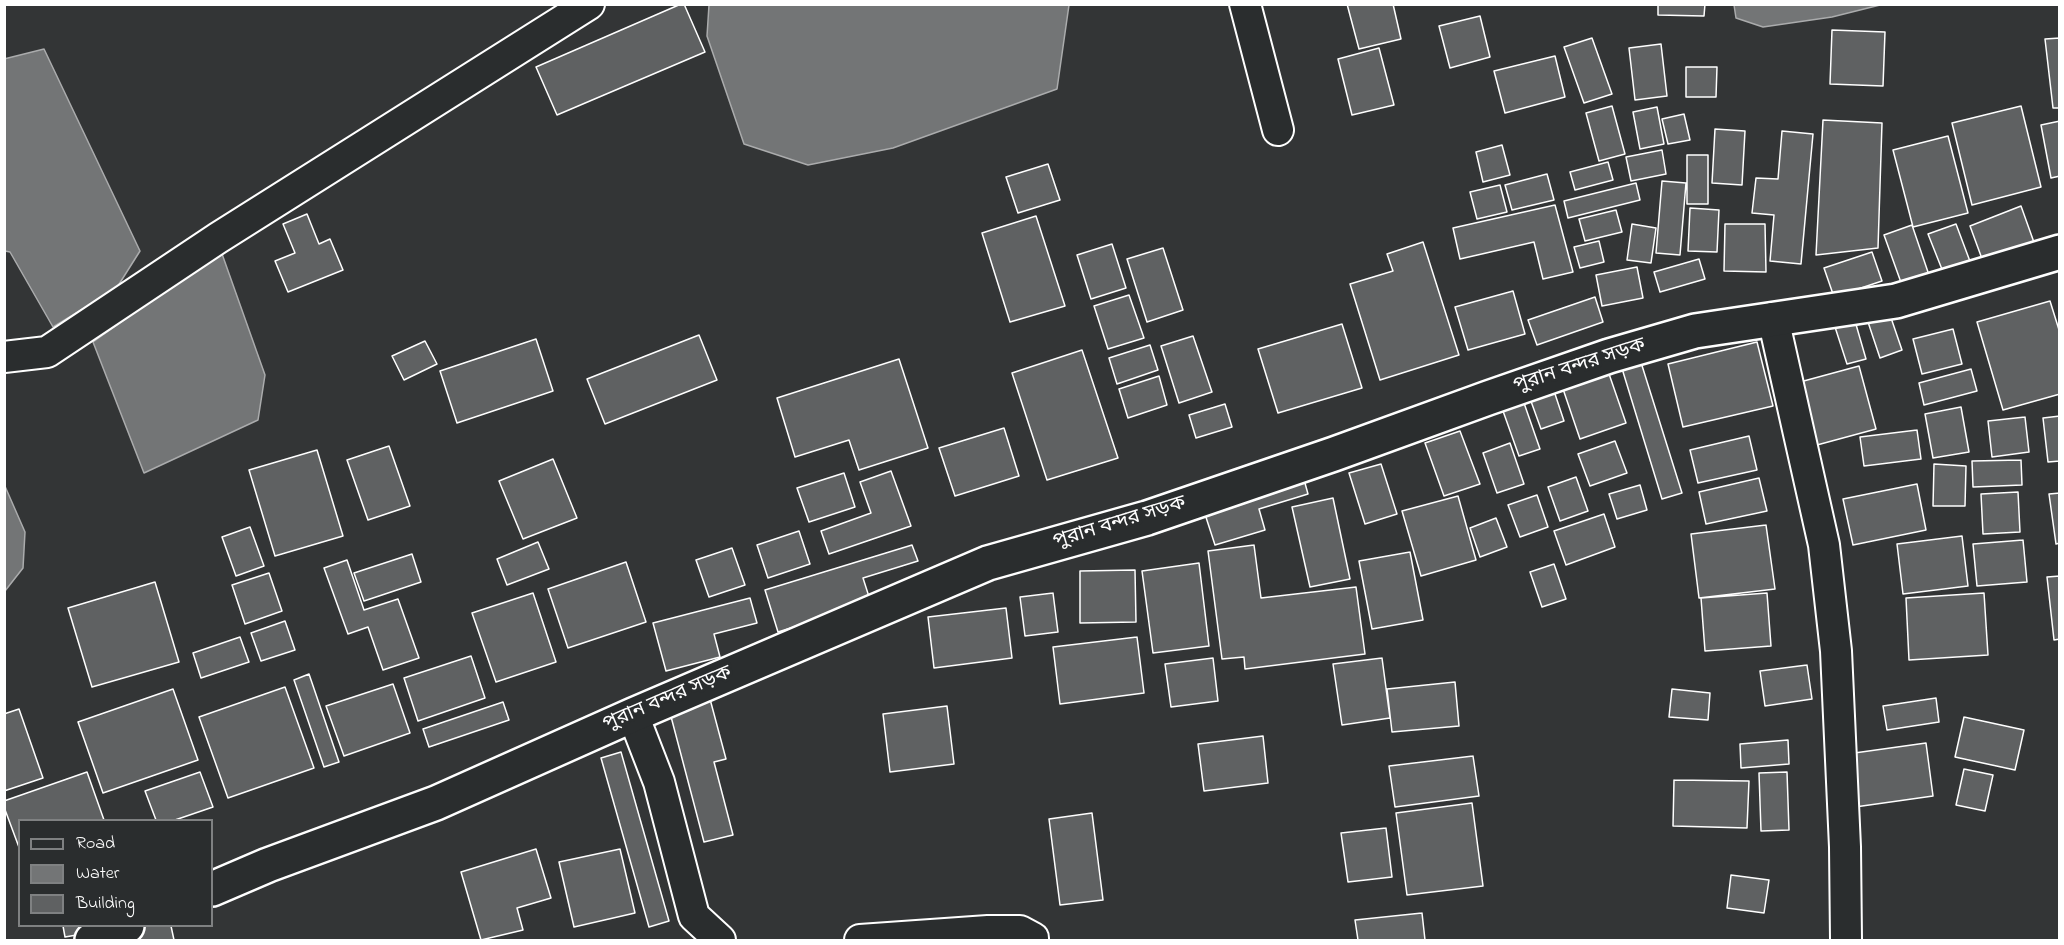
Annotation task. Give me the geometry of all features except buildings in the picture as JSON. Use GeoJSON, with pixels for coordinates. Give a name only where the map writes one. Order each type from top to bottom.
{"type":"FeatureCollection","features":[{"type":"Feature","properties":{"kind":"street"},"geometry":{"type":"LineString","coordinates":[[4,357],[47,352],[218,238],[589,4]]}},
{"type":"Feature","properties":{"kind":"street"},"geometry":{"type":"LineString","coordinates":[[1245,4],[1278,130]]}},
{"type":"Feature","properties":{"kind":"street","name":"পুরান বন্দর সড়ক"},"geometry":{"type":"LineString","coordinates":[[213,890],[268,865],[436,803],[633,715],[988,563],[1169,510],[1609,356],[1695,331],[1896,301],[2060,252]]}},
{"type":"Feature","properties":{"kind":"street"},"geometry":{"type":"LineString","coordinates":[[1773,318],[1824,545],[1836,651],[1845,847],[1846,940]]}},
{"type":"Feature","properties":{"kind":"street"},"geometry":{"type":"LineString","coordinates":[[633,715],[659,782],[694,916],[720,940]]}},
{"type":"Feature","properties":{"kind":"street"},"geometry":{"type":"LineString","coordinates":[[92,940],[124,927]]}},
{"type":"Feature","properties":{"kind":"street"},"geometry":{"type":"LineString","coordinates":[[861,940],[988,931],[1020,931],[1034,940]]}},
{"type":"Feature","properties":{"kind":"water"},"geometry":{"type":"Polygon","coordinates":[[[709,4],[1069,5],[1057,89],[893,148],[808,165],[744,144],[707,36],[709,4]]]}},
{"type":"Feature","properties":{"kind":"water"},"geometry":{"type":"Polygon","coordinates":[[[1734,4],[1880,5],[1832,17],[1763,27],[1736,18],[1734,4]]]}},
{"type":"Feature","properties":{"kind":"water"},"geometry":{"type":"Polygon","coordinates":[[[44,49],[140,251],[116,289],[53,327],[10,252],[5,251],[4,59],[44,49]]]}},
{"type":"Feature","properties":{"kind":"water"},"geometry":{"type":"Polygon","coordinates":[[[221,251],[265,375],[258,420],[144,473],[93,342],[221,251]]]}},
{"type":"Feature","properties":{"kind":"water"},"geometry":{"type":"Polygon","coordinates":[[[4,484],[25,532],[23,568],[5,591],[4,484]]]}}]}
